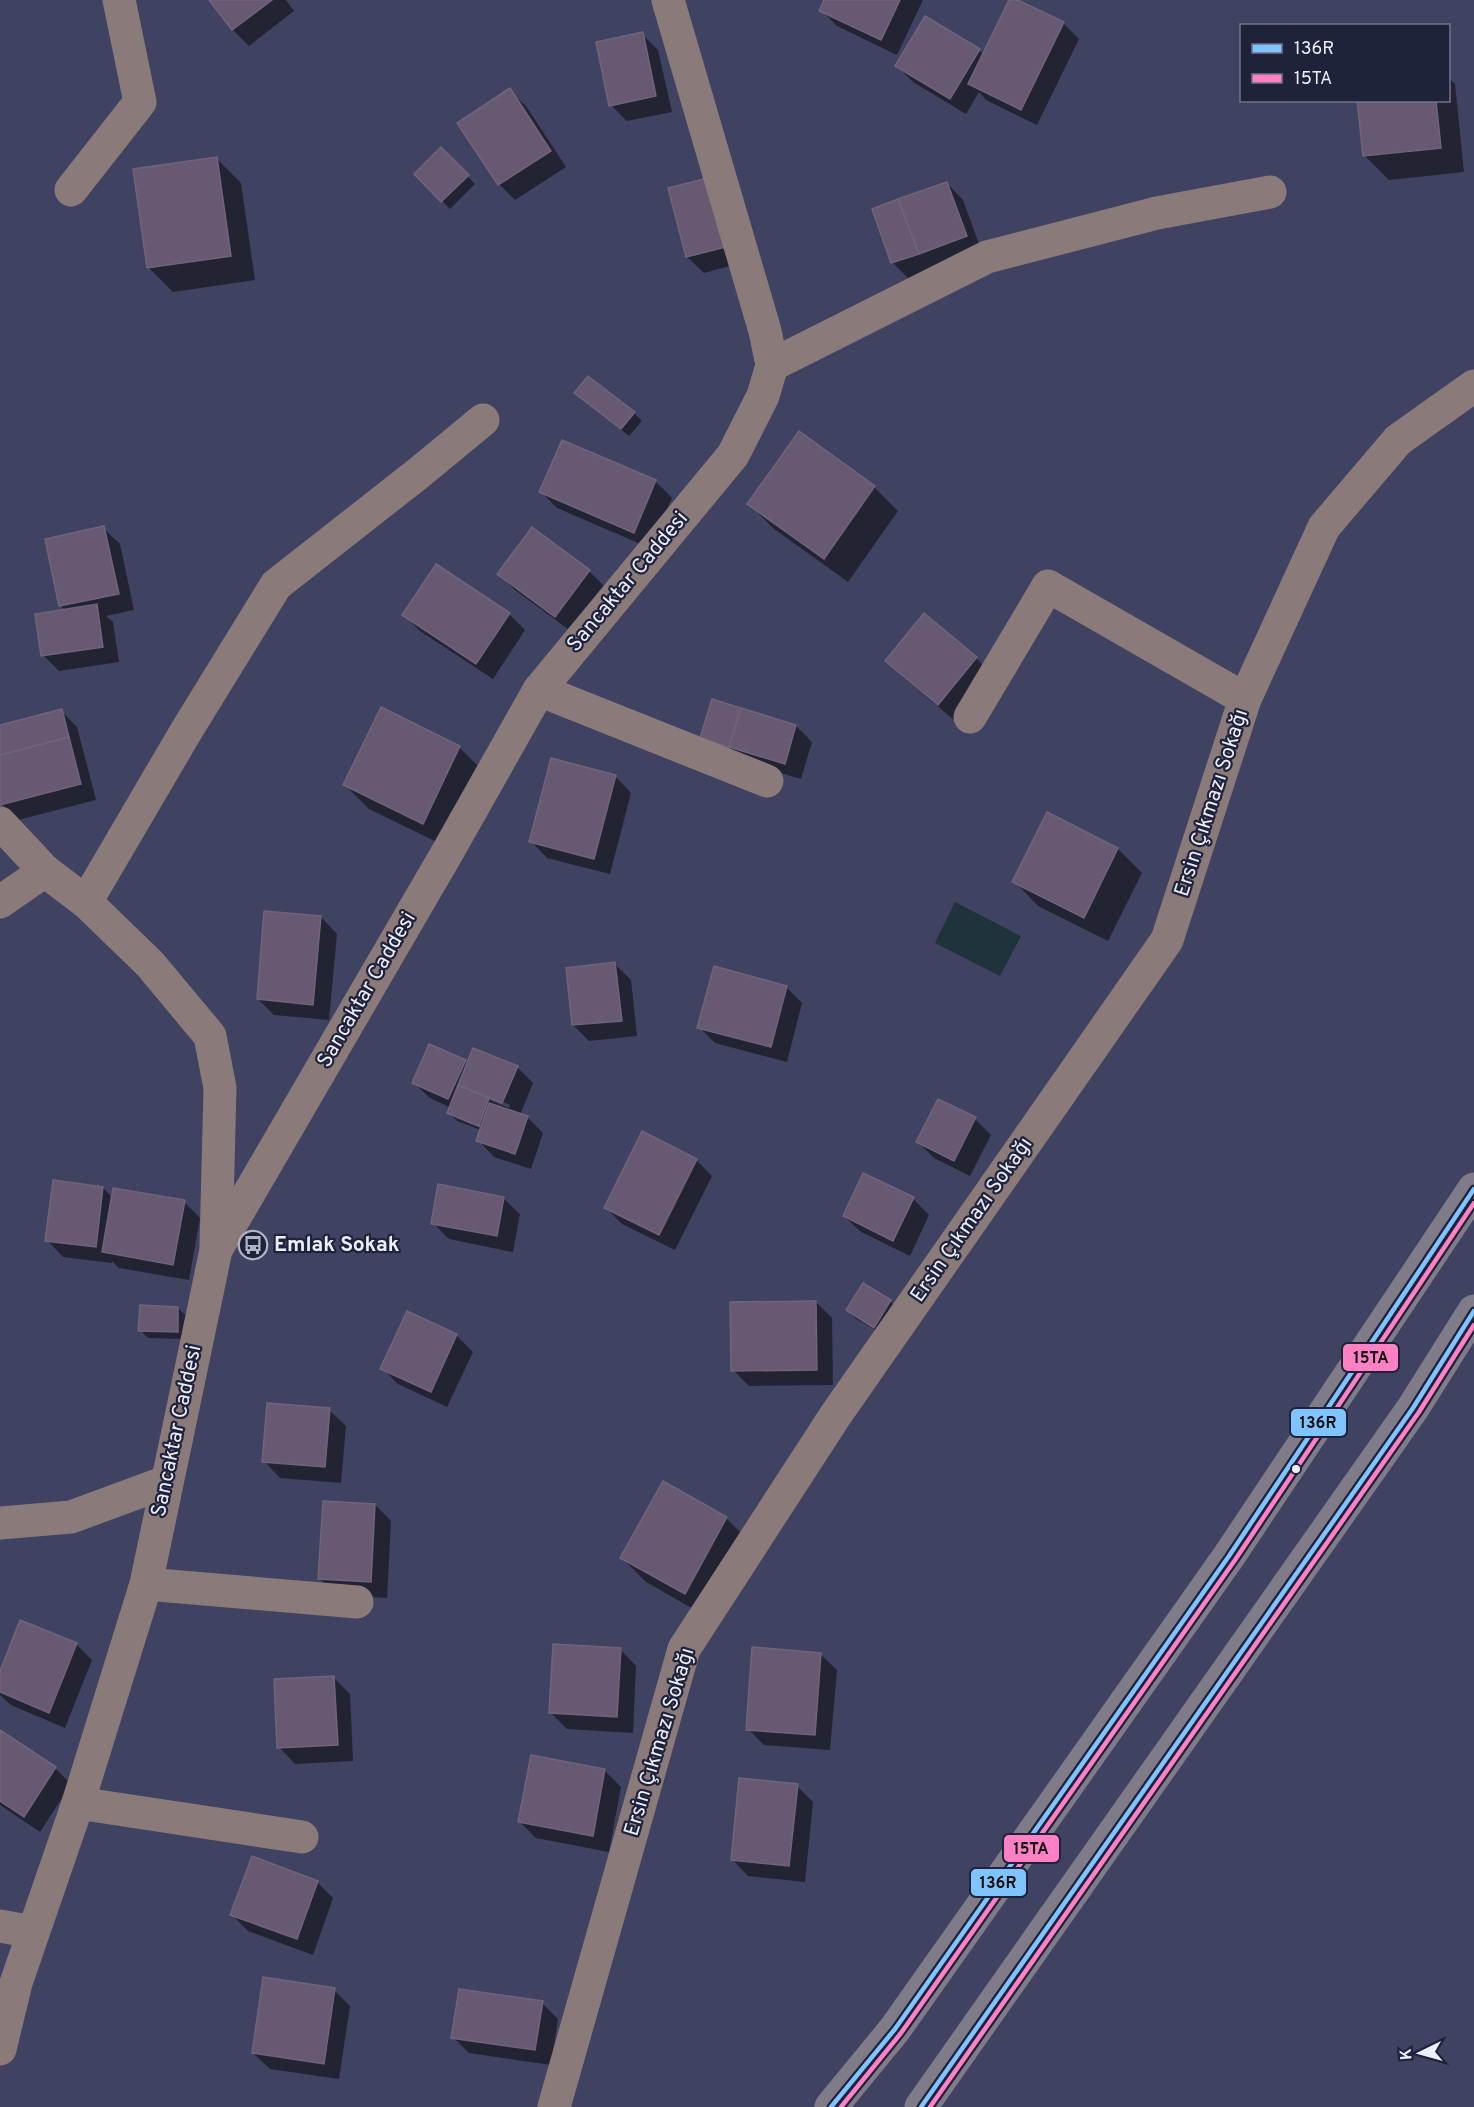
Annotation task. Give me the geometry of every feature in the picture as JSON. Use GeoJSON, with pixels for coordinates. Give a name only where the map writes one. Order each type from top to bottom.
{"type":"FeatureCollection","features":[{"type":"Feature","properties":{"kind":"highway"},"geometry":{"type":"LineString","coordinates":[[831,2107],[895,2029],[1229,1556],[1474,1188]]}},
{"type":"Feature","properties":{"kind":"highway"},"geometry":{"type":"LineString","coordinates":[[921,2107],[1406,1418],[1474,1311]]}},
{"type":"Feature","properties":{"kind":"street"},"geometry":{"type":"LineString","coordinates":[[71,190],[140,102],[119,0]]}},
{"type":"Feature","properties":{"kind":"street","name":"Sancaktar Caddesi"},"geometry":{"type":"LineString","coordinates":[[0,2049],[16,1983],[78,1803],[146,1584],[216,1250],[539,690],[732,455],[763,396],[772,364],[765,331],[668,0]]}},
{"type":"Feature","properties":{"kind":"street"},"geometry":{"type":"LineString","coordinates":[[772,364],[987,257],[1157,213],[1270,192]]}},
{"type":"Feature","properties":{"kind":"street","name":"Ersin Çıkmazı Sokağı"},"geometry":{"type":"LineString","coordinates":[[554,2107],[684,1650],[835,1416],[1167,940],[1245,699],[1324,527],[1398,440],[1474,386]]}},
{"type":"Feature","properties":{"kind":"street"},"geometry":{"type":"LineString","coordinates":[[86,902],[185,733],[276,585],[483,420]]}},
{"type":"Feature","properties":{"kind":"street"},"geometry":{"type":"LineString","coordinates":[[970,717],[1048,586],[1245,699]]}},
{"type":"Feature","properties":{"kind":"street"},"geometry":{"type":"LineString","coordinates":[[539,690],[767,781]]}},
{"type":"Feature","properties":{"kind":"street"},"geometry":{"type":"LineString","coordinates":[[0,823],[45,871],[86,902],[150,964],[210,1036],[220,1088],[216,1250]]}},
{"type":"Feature","properties":{"kind":"street"},"geometry":{"type":"LineString","coordinates":[[0,902],[45,871]]}},
{"type":"Feature","properties":{"kind":"street"},"geometry":{"type":"LineString","coordinates":[[0,1523],[71,1517],[166,1482]]}},
{"type":"Feature","properties":{"kind":"street"},"geometry":{"type":"LineString","coordinates":[[146,1584],[357,1602]]}},
{"type":"Feature","properties":{"kind":"street"},"geometry":{"type":"LineString","coordinates":[[78,1803],[302,1837]]}},
{"type":"Feature","properties":{"kind":"street"},"geometry":{"type":"LineString","coordinates":[[0,1926],[33,1932]]}},
{"type":"Feature","properties":{"kind":"water"},"geometry":{"type":"Polygon","coordinates":[[[955,902],[1021,936],[1000,976],[935,943],[955,902]]]}},
{"type":"Feature","properties":{"kind":"building"},"geometry":{"type":"Polygon","coordinates":[[[209,0],[272,0],[232,30],[209,0]]]}},
{"type":"Feature","properties":{"kind":"building"},"geometry":{"type":"Polygon","coordinates":[[[824,0],[900,0],[881,40],[819,11],[824,0]]]}},
{"type":"Feature","properties":{"kind":"building"},"geometry":{"type":"Polygon","coordinates":[[[1009,0],[1018,0],[1064,22],[1021,110],[968,84],[1009,0]]]}},
{"type":"Feature","properties":{"kind":"building"},"geometry":{"type":"Polygon","coordinates":[[[925,16],[980,49],[950,99],[895,66],[925,16]]]}},
{"type":"Feature","properties":{"kind":"building"},"geometry":{"type":"Polygon","coordinates":[[[643,32],[656,96],[609,106],[596,42],[643,32]]]}},
{"type":"Feature","properties":{"kind":"building"},"geometry":{"type":"Polygon","coordinates":[[[510,88],[551,151],[498,185],[457,123],[510,88]]]}},
{"type":"Feature","properties":{"kind":"building"},"geometry":{"type":"Polygon","coordinates":[[[1357,102],[1436,102],[1441,148],[1363,156],[1357,102]]]}},
{"type":"Feature","properties":{"kind":"building"},"geometry":{"type":"Polygon","coordinates":[[[441,147],[469,175],[441,202],[414,174],[441,147]]]}},
{"type":"Feature","properties":{"kind":"building"},"geometry":{"type":"Polygon","coordinates":[[[217,157],[231,256],[147,268],[133,169],[217,157]]]}},
{"type":"Feature","properties":{"kind":"building"},"geometry":{"type":"Polygon","coordinates":[[[708,178],[726,247],[686,257],[668,188],[708,178]]]}},
{"type":"Feature","properties":{"kind":"building"},"geometry":{"type":"Polygon","coordinates":[[[947,182],[967,236],[919,254],[898,199],[947,182]]]}},
{"type":"Feature","properties":{"kind":"building"},"geometry":{"type":"Polygon","coordinates":[[[898,199],[919,254],[891,263],[872,209],[898,199]]]}},
{"type":"Feature","properties":{"kind":"building"},"geometry":{"type":"Polygon","coordinates":[[[588,376],[635,412],[621,429],[574,393],[588,376]]]}},
{"type":"Feature","properties":{"kind":"building"},"geometry":{"type":"Polygon","coordinates":[[[799,431],[875,486],[824,559],[747,504],[799,431]]]}},
{"type":"Feature","properties":{"kind":"building"},"geometry":{"type":"Polygon","coordinates":[[[562,440],[656,480],[634,533],[539,492],[562,440]]]}},
{"type":"Feature","properties":{"kind":"building"},"geometry":{"type":"Polygon","coordinates":[[[104,526],[119,594],[59,606],[45,539],[104,526]]]}},
{"type":"Feature","properties":{"kind":"building"},"geometry":{"type":"Polygon","coordinates":[[[532,527],[590,570],[555,617],[497,574],[532,527]]]}},
{"type":"Feature","properties":{"kind":"building"},"geometry":{"type":"Polygon","coordinates":[[[436,564],[510,613],[476,664],[402,615],[436,564]]]}},
{"type":"Feature","properties":{"kind":"building"},"geometry":{"type":"Polygon","coordinates":[[[97,604],[103,647],[41,656],[35,614],[97,604]]]}},
{"type":"Feature","properties":{"kind":"building"},"geometry":{"type":"Polygon","coordinates":[[[924,613],[977,657],[938,705],[885,661],[924,613]]]}},
{"type":"Feature","properties":{"kind":"building"},"geometry":{"type":"Polygon","coordinates":[[[712,699],[741,708],[729,747],[700,738],[712,699]]]}},
{"type":"Feature","properties":{"kind":"building"},"geometry":{"type":"Polygon","coordinates":[[[381,707],[460,746],[423,824],[343,785],[381,707]]]}},
{"type":"Feature","properties":{"kind":"building"},"geometry":{"type":"Polygon","coordinates":[[[741,708],[796,725],[785,764],[729,747],[741,708]]]}},
{"type":"Feature","properties":{"kind":"building"},"geometry":{"type":"Polygon","coordinates":[[[62,709],[69,737],[0,755],[0,725],[62,709]]]}},
{"type":"Feature","properties":{"kind":"building"},"geometry":{"type":"Polygon","coordinates":[[[69,737],[81,784],[0,805],[0,755],[69,737]]]}},
{"type":"Feature","properties":{"kind":"building"},"geometry":{"type":"Polygon","coordinates":[[[551,758],[616,775],[594,859],[529,842],[551,758]]]}},
{"type":"Feature","properties":{"kind":"building"},"geometry":{"type":"Polygon","coordinates":[[[1047,812],[1118,848],[1084,918],[1012,882],[1047,812]]]}},
{"type":"Feature","properties":{"kind":"building"},"geometry":{"type":"Polygon","coordinates":[[[264,911],[321,916],[313,1005],[257,999],[264,911]]]}},
{"type":"Feature","properties":{"kind":"building"},"geometry":{"type":"Polygon","coordinates":[[[615,962],[622,1021],[572,1025],[566,968],[615,962]]]}},
{"type":"Feature","properties":{"kind":"building"},"geometry":{"type":"Polygon","coordinates":[[[714,966],[787,986],[771,1047],[697,1028],[714,966]]]}},
{"type":"Feature","properties":{"kind":"building"},"geometry":{"type":"Polygon","coordinates":[[[429,1044],[466,1060],[448,1099],[412,1083],[429,1044]]]}},
{"type":"Feature","properties":{"kind":"building"},"geometry":{"type":"Polygon","coordinates":[[[473,1048],[518,1066],[502,1103],[458,1085],[473,1048]]]}},
{"type":"Feature","properties":{"kind":"building"},"geometry":{"type":"Polygon","coordinates":[[[458,1085],[489,1098],[479,1126],[447,1113],[458,1085]]]}},
{"type":"Feature","properties":{"kind":"building"},"geometry":{"type":"Polygon","coordinates":[[[938,1099],[976,1117],[954,1161],[916,1142],[938,1099]]]}},
{"type":"Feature","properties":{"kind":"building"},"geometry":{"type":"Polygon","coordinates":[[[489,1103],[528,1116],[515,1154],[476,1141],[489,1103]]]}},
{"type":"Feature","properties":{"kind":"building"},"geometry":{"type":"Polygon","coordinates":[[[642,1131],[697,1159],[659,1235],[604,1208],[642,1131]]]}},
{"type":"Feature","properties":{"kind":"building"},"geometry":{"type":"Polygon","coordinates":[[[863,1173],[914,1197],[893,1241],[843,1216],[863,1173]]]}},
{"type":"Feature","properties":{"kind":"building"},"geometry":{"type":"Polygon","coordinates":[[[53,1180],[103,1187],[96,1247],[45,1241],[53,1180]]]}},
{"type":"Feature","properties":{"kind":"building"},"geometry":{"type":"Polygon","coordinates":[[[438,1184],[504,1197],[497,1236],[431,1224],[438,1184]]]}},
{"type":"Feature","properties":{"kind":"building"},"geometry":{"type":"Polygon","coordinates":[[[113,1188],[185,1200],[173,1265],[102,1252],[113,1188]]]}},
{"type":"Feature","properties":{"kind":"building"},"geometry":{"type":"Polygon","coordinates":[[[863,1283],[891,1300],[874,1328],[846,1310],[863,1283]]]}},
{"type":"Feature","properties":{"kind":"building"},"geometry":{"type":"Polygon","coordinates":[[[816,1301],[817,1370],[731,1371],[730,1302],[816,1301]]]}},
{"type":"Feature","properties":{"kind":"building"},"geometry":{"type":"Polygon","coordinates":[[[140,1305],[178,1307],[178,1332],[138,1331],[140,1305]]]}},
{"type":"Feature","properties":{"kind":"building"},"geometry":{"type":"Polygon","coordinates":[[[407,1311],[457,1334],[431,1392],[380,1369],[407,1311]]]}},
{"type":"Feature","properties":{"kind":"building"},"geometry":{"type":"Polygon","coordinates":[[[267,1403],[330,1408],[325,1467],[262,1462],[267,1403]]]}},
{"type":"Feature","properties":{"kind":"building"},"geometry":{"type":"Polygon","coordinates":[[[663,1481],[727,1517],[685,1594],[620,1558],[663,1481]]]}},
{"type":"Feature","properties":{"kind":"building"},"geometry":{"type":"Polygon","coordinates":[[[323,1501],[375,1504],[371,1582],[318,1579],[323,1501]]]}},
{"type":"Feature","properties":{"kind":"building"},"geometry":{"type":"Polygon","coordinates":[[[20,1620],[77,1643],[49,1713],[0,1692],[0,1671],[20,1620]]]}},
{"type":"Feature","properties":{"kind":"building"},"geometry":{"type":"Polygon","coordinates":[[[553,1644],[621,1648],[617,1717],[549,1713],[553,1644]]]}},
{"type":"Feature","properties":{"kind":"building"},"geometry":{"type":"Polygon","coordinates":[[[752,1647],[821,1653],[815,1735],[746,1730],[752,1647]]]}},
{"type":"Feature","properties":{"kind":"building"},"geometry":{"type":"Polygon","coordinates":[[[334,1676],[338,1745],[277,1748],[274,1679],[334,1676]]]}},
{"type":"Feature","properties":{"kind":"building"},"geometry":{"type":"Polygon","coordinates":[[[0,1730],[56,1767],[24,1817],[0,1801],[0,1730]]]}},
{"type":"Feature","properties":{"kind":"building"},"geometry":{"type":"Polygon","coordinates":[[[531,1755],[605,1769],[593,1836],[518,1822],[531,1755]]]}},
{"type":"Feature","properties":{"kind":"building"},"geometry":{"type":"Polygon","coordinates":[[[739,1778],[798,1784],[789,1866],[731,1860],[739,1778]]]}},
{"type":"Feature","properties":{"kind":"building"},"geometry":{"type":"Polygon","coordinates":[[[252,1856],[318,1881],[297,1939],[230,1915],[252,1856]]]}},
{"type":"Feature","properties":{"kind":"building"},"geometry":{"type":"Polygon","coordinates":[[[263,1977],[335,1988],[324,2064],[252,2053],[263,1977]]]}},
{"type":"Feature","properties":{"kind":"building"},"geometry":{"type":"Polygon","coordinates":[[[459,1989],[543,2001],[535,2050],[451,2038],[459,1989]]]}},
{"type":"Feature","properties":{"kind":"transit line","name":"136R"},"geometry":{"type":"LineString","coordinates":[[831,2107],[895,2029],[1229,1556],[1474,1189]]}},
{"type":"Feature","properties":{"kind":"transit line","name":"15TA"},"geometry":{"type":"LineString","coordinates":[[841,2107],[901,2033],[1235,1560],[1474,1203]]}},
{"type":"Feature","properties":{"kind":"transit line","name":"136R"},"geometry":{"type":"LineString","coordinates":[[921,2107],[1413,1408],[1474,1311]]}},
{"type":"Feature","properties":{"kind":"transit line","name":"15TA"},"geometry":{"type":"LineString","coordinates":[[930,2107],[1419,1412],[1474,1325]]}},
{"type":"Feature","properties":{"kind":"place","name":"Emlak Sokak"},"geometry":{"type":"Point","coordinates":[253,1245]}}]}
